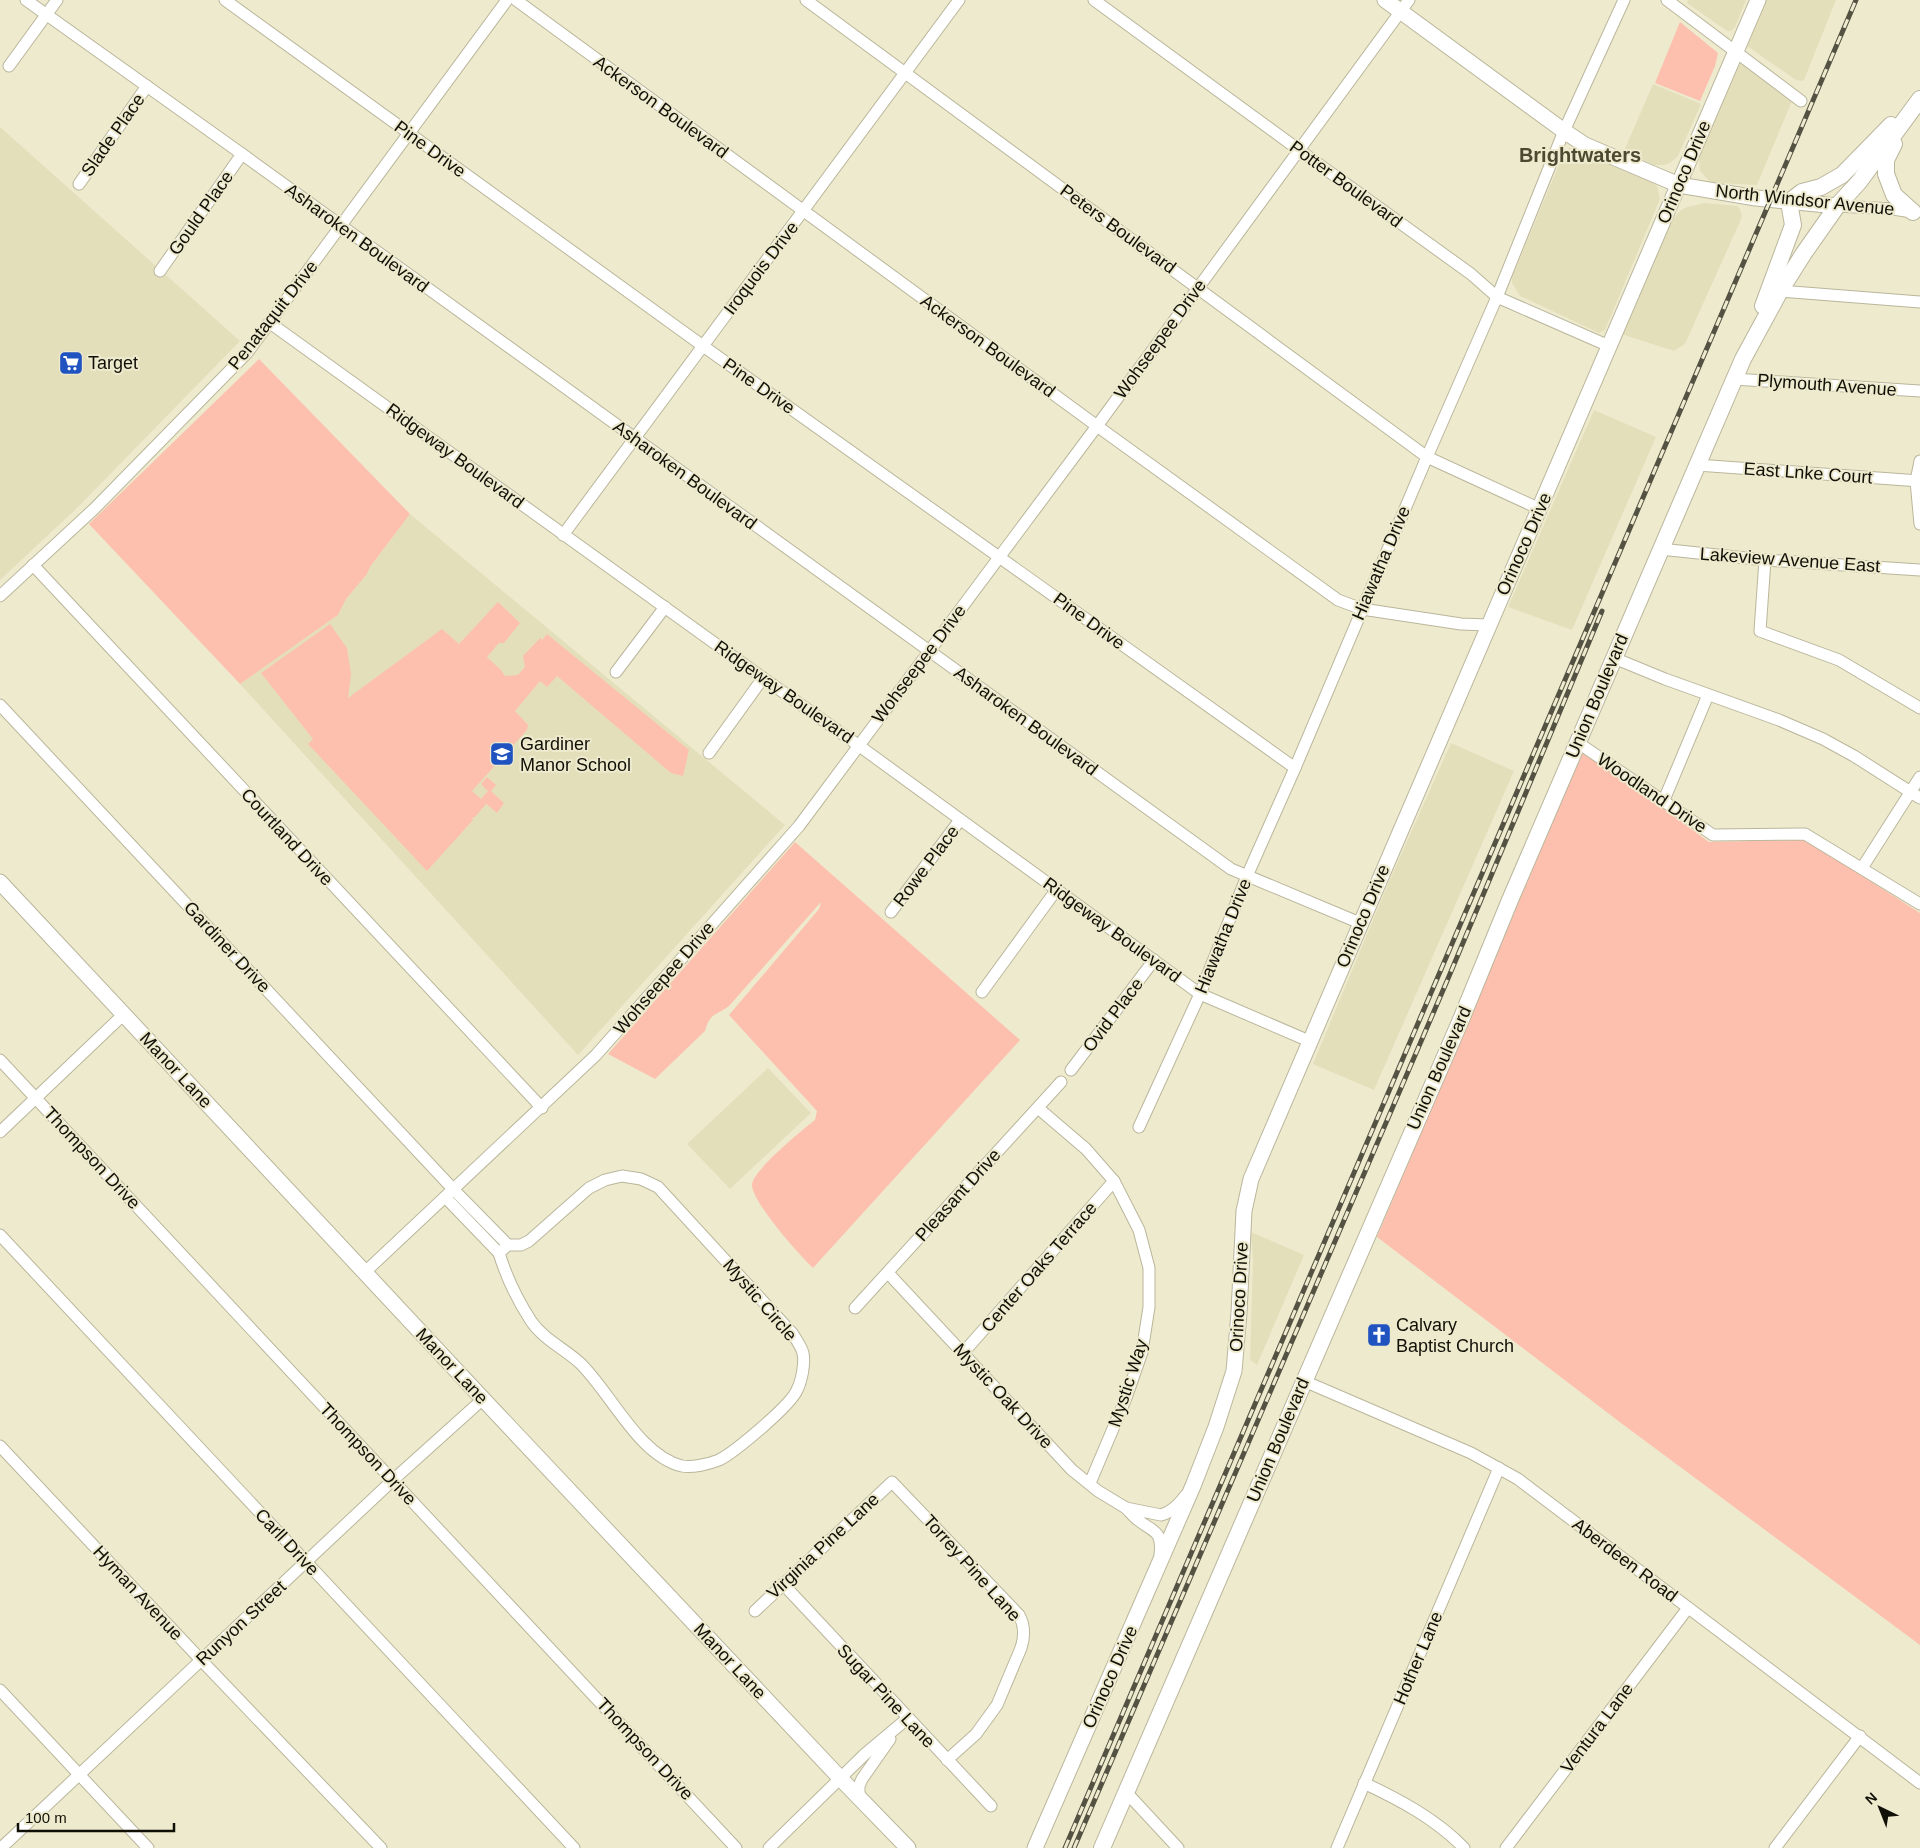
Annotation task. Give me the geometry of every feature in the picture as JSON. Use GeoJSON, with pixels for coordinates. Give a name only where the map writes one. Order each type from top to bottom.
{"type":"FeatureCollection","features":[{"type":"Feature","properties":{"kind":"main road"},"geometry":{"type":"LineString","coordinates":[[1743,360],[1793,225],[1789,202],[1802,192],[1821,187],[1842,175],[1917,102]]}},
{"type":"Feature","properties":{"kind":"main road"},"geometry":{"type":"LineString","coordinates":[[1836,206],[1858,182],[1917,102]]}},
{"type":"Feature","properties":{"kind":"main road"},"geometry":{"type":"LineString","coordinates":[[1916,213],[1894,195],[1886,174],[1886,160],[1917,102]]}},
{"type":"Feature","properties":{"kind":"main road","name":"Union Boulevard"},"geometry":{"type":"LineString","coordinates":[[1102,1848],[1460,1022],[1577,742],[1734,379],[1780,291],[1836,206]]}},
{"type":"Feature","properties":{"kind":"street","name":"Asharoken Boulevard"},"geometry":{"type":"LineString","coordinates":[[26,0],[1231,869],[1360,923]]}},
{"type":"Feature","properties":{"kind":"street"},"geometry":{"type":"LineString","coordinates":[[9,66],[57,0]]}},
{"type":"Feature","properties":{"kind":"street","name":"Pine Drive"},"geometry":{"type":"LineString","coordinates":[[225,0],[703,346],[1295,768]]}},
{"type":"Feature","properties":{"kind":"street","name":"Penataquit Drive"},"geometry":{"type":"LineString","coordinates":[[0,596],[94,509],[248,353],[507,0]]}},
{"type":"Feature","properties":{"kind":"street","name":"Ackerson Boulevard"},"geometry":{"type":"LineString","coordinates":[[516,0],[1096,426],[1338,600],[1362,609],[1461,624],[1488,626]]}},
{"type":"Feature","properties":{"kind":"street","name":"Peters Boulevard"},"geometry":{"type":"LineString","coordinates":[[806,0],[1427,456],[1540,509]]}},
{"type":"Feature","properties":{"kind":"street","name":"Iroquois Drive"},"geometry":{"type":"LineString","coordinates":[[563,535],[959,0]]}},
{"type":"Feature","properties":{"kind":"street","name":"Potter Boulevard"},"geometry":{"type":"LineString","coordinates":[[1094,0],[1471,274],[1497,298],[1609,346]]}},
{"type":"Feature","properties":{"kind":"street","name":"North Windsor Avenue"},"geometry":{"type":"LineString","coordinates":[[1385,0],[1405,6],[1564,131],[1585,145],[1679,185],[1789,202],[1894,209],[1916,213]]}},
{"type":"Feature","properties":{"kind":"street","name":"Hiawatha Drive"},"geometry":{"type":"LineString","coordinates":[[1139,1127],[1200,994],[1247,876],[1295,768],[1427,456],[1497,298],[1564,131],[1624,0]]}},
{"type":"Feature","properties":{"kind":"street"},"geometry":{"type":"LineString","coordinates":[[1667,0],[1801,101]]}},
{"type":"Feature","properties":{"kind":"street","name":"Orinoco Drive"},"geometry":{"type":"LineString","coordinates":[[1035,1848],[1193,1486],[1216,1427],[1234,1371],[1240,1313],[1244,1211],[1252,1179],[1309,1041],[1758,0]]}},
{"type":"Feature","properties":{"kind":"street","name":"Wohseepee Drive"},"geometry":{"type":"LineString","coordinates":[[364,1273],[596,1056],[799,826],[1405,6]]}},
{"type":"Feature","properties":{"kind":"street","name":"Slade Place"},"geometry":{"type":"LineString","coordinates":[[80,184],[147,86]]}},
{"type":"Feature","properties":{"kind":"street","name":"Gould Place"},"geometry":{"type":"LineString","coordinates":[[160,271],[242,154]]}},
{"type":"Feature","properties":{"kind":"street"},"geometry":{"type":"LineString","coordinates":[[1780,291],[1920,302]]}},
{"type":"Feature","properties":{"kind":"street","name":"Ridgeway Boulevard"},"geometry":{"type":"LineString","coordinates":[[270,323],[858,745],[1200,994],[1309,1041]]}},
{"type":"Feature","properties":{"kind":"street","name":"Plymouth Avenue"},"geometry":{"type":"LineString","coordinates":[[1734,379],[1920,391]]}},
{"type":"Feature","properties":{"kind":"street"},"geometry":{"type":"LineString","coordinates":[[1920,461],[1918,481],[1920,524]]}},
{"type":"Feature","properties":{"kind":"street","name":"East Lnke Court"},"geometry":{"type":"LineString","coordinates":[[1697,465],[1918,481]]}},
{"type":"Feature","properties":{"kind":"street","name":"Lakeview Avenue East"},"geometry":{"type":"LineString","coordinates":[[1660,549],[1765,560],[1920,570]]}},
{"type":"Feature","properties":{"kind":"street"},"geometry":{"type":"LineString","coordinates":[[1765,560],[1760,631],[1839,660],[1920,708]]}},
{"type":"Feature","properties":{"kind":"street","name":"Courtland Drive"},"geometry":{"type":"LineString","coordinates":[[33,565],[542,1108]]}},
{"type":"Feature","properties":{"kind":"street"},"geometry":{"type":"LineString","coordinates":[[616,672],[665,607]]}},
{"type":"Feature","properties":{"kind":"street"},"geometry":{"type":"LineString","coordinates":[[1614,658],[1708,695],[1780,720],[1823,739],[1854,756],[1915,796]]}},
{"type":"Feature","properties":{"kind":"street"},"geometry":{"type":"LineString","coordinates":[[709,753],[763,678]]}},
{"type":"Feature","properties":{"kind":"street"},"geometry":{"type":"LineString","coordinates":[[1664,800],[1708,695]]}},
{"type":"Feature","properties":{"kind":"street","name":"Gardiner Drive"},"geometry":{"type":"LineString","coordinates":[[0,705],[449,1193]]}},
{"type":"Feature","properties":{"kind":"street","name":"Woodland Drive"},"geometry":{"type":"LineString","coordinates":[[1577,742],[1713,835],[1805,834],[1920,904]]}},
{"type":"Feature","properties":{"kind":"street"},"geometry":{"type":"LineString","coordinates":[[1862,868],[1915,796],[1920,777]]}},
{"type":"Feature","properties":{"kind":"street","name":"Rowe Place"},"geometry":{"type":"LineString","coordinates":[[892,912],[960,820]]}},
{"type":"Feature","properties":{"kind":"street","name":"Manor Lane"},"geometry":{"type":"LineString","coordinates":[[0,882],[482,1399],[841,1780],[908,1848]]}},
{"type":"Feature","properties":{"kind":"street"},"geometry":{"type":"LineString","coordinates":[[982,992],[1057,889]]}},
{"type":"Feature","properties":{"kind":"street","name":"Ovid Place"},"geometry":{"type":"LineString","coordinates":[[1071,1070],[1154,960]]}},
{"type":"Feature","properties":{"kind":"street"},"geometry":{"type":"LineString","coordinates":[[0,1132],[124,1014]]}},
{"type":"Feature","properties":{"kind":"street","name":"Thompson Drive"},"geometry":{"type":"LineString","coordinates":[[0,1060],[736,1848]]}},
{"type":"Feature","properties":{"kind":"street","name":"Pleasant Drive"},"geometry":{"type":"LineString","coordinates":[[855,1308],[1061,1082]]}},
{"type":"Feature","properties":{"kind":"street","name":"Mystic Way"},"geometry":{"type":"LineString","coordinates":[[1038,1108],[1086,1149],[1114,1181],[1139,1230],[1149,1268],[1149,1307],[1142,1352],[1126,1398],[1090,1483]]}},
{"type":"Feature","properties":{"kind":"street","name":"Mystic Circle"},"geometry":{"type":"LineString","coordinates":[[449,1193],[499,1253],[504,1269],[531,1321],[538,1330],[579,1362],[647,1446],[663,1459],[684,1466],[702,1465],[720,1460],[788,1405],[798,1390],[803,1353],[792,1333],[658,1187],[641,1179],[622,1176],[605,1180],[589,1188],[529,1241],[521,1245],[508,1244]]}},
{"type":"Feature","properties":{"kind":"street","name":"Center Oaks Terrace"},"geometry":{"type":"LineString","coordinates":[[963,1353],[1114,1181]]}},
{"type":"Feature","properties":{"kind":"street"},"geometry":{"type":"LineString","coordinates":[[449,1193],[508,1244],[499,1253]]}},
{"type":"Feature","properties":{"kind":"street","name":"Carll Drive"},"geometry":{"type":"LineString","coordinates":[[0,1235],[574,1848]]}},
{"type":"Feature","properties":{"kind":"street","name":"Mystic Oak Drive"},"geometry":{"type":"LineString","coordinates":[[888,1273],[1072,1470],[1126,1508],[1138,1521],[1156,1531],[1162,1545],[1160,1562]]}},
{"type":"Feature","properties":{"kind":"street","name":"Aberdeen Road"},"geometry":{"type":"LineString","coordinates":[[1304,1381],[1471,1453],[1518,1479],[1920,1782]]}},
{"type":"Feature","properties":{"kind":"street","name":"Runyon Street"},"geometry":{"type":"LineString","coordinates":[[1,1848],[393,1480],[482,1399]]}},
{"type":"Feature","properties":{"kind":"street","name":"Hyman Avenue"},"geometry":{"type":"LineString","coordinates":[[0,1446],[381,1848]]}},
{"type":"Feature","properties":{"kind":"street","name":"Hother Lane"},"geometry":{"type":"LineString","coordinates":[[1337,1848],[1499,1468]]}},
{"type":"Feature","properties":{"kind":"street","name":"Virginia Pine Lane"},"geometry":{"type":"LineString","coordinates":[[755,1611],[892,1482]]}},
{"type":"Feature","properties":{"kind":"street","name":"Torrey Pine Lane"},"geometry":{"type":"LineString","coordinates":[[892,1482],[1020,1615],[1023,1622],[1024,1639],[997,1705],[976,1734],[947,1760]]}},
{"type":"Feature","properties":{"kind":"street","name":"Mystic Oak Drive"},"geometry":{"type":"LineString","coordinates":[[1126,1508],[1161,1516],[1176,1506],[1193,1486]]}},
{"type":"Feature","properties":{"kind":"street","name":"Sugar Pine Lane"},"geometry":{"type":"LineString","coordinates":[[783,1584],[905,1721],[947,1760],[991,1806]]}},
{"type":"Feature","properties":{"kind":"street","name":"Ventura Lane"},"geometry":{"type":"LineString","coordinates":[[1506,1848],[1688,1608]]}},
{"type":"Feature","properties":{"kind":"street"},"geometry":{"type":"LineString","coordinates":[[0,1690],[148,1848]]}},
{"type":"Feature","properties":{"kind":"street"},"geometry":{"type":"LineString","coordinates":[[769,1848],[841,1780],[865,1754],[905,1721]]}},
{"type":"Feature","properties":{"kind":"street"},"geometry":{"type":"LineString","coordinates":[[859,1798],[859,1786],[862,1779],[905,1721]]}},
{"type":"Feature","properties":{"kind":"street"},"geometry":{"type":"LineString","coordinates":[[1775,1848],[1860,1736]]}},
{"type":"Feature","properties":{"kind":"street"},"geometry":{"type":"LineString","coordinates":[[1364,1783],[1388,1794],[1440,1826],[1464,1848]]}},
{"type":"Feature","properties":{"kind":"street"},"geometry":{"type":"LineString","coordinates":[[1126,1792],[1178,1848]]}},
{"type":"Feature","properties":{"kind":"shaded area"},"geometry":{"type":"Polygon","coordinates":[[[1688,0],[1746,0],[1735,27],[1731,31],[1727,31],[1687,3],[1688,0]]]}},
{"type":"Feature","properties":{"kind":"shaded area"},"geometry":{"type":"Polygon","coordinates":[[[1766,0],[1836,0],[1804,80],[1796,80],[1747,46],[1766,0]]]}},
{"type":"Feature","properties":{"kind":"shaded area"},"geometry":{"type":"Polygon","coordinates":[[[1680,22],[1718,53],[1715,66],[1700,101],[1655,83],[1680,22]]]}},
{"type":"Feature","properties":{"kind":"shaded area"},"geometry":{"type":"Polygon","coordinates":[[[1742,63],[1792,101],[1757,185],[1715,183],[1709,181],[1700,171],[1699,157],[1737,67],[1742,63]]]}},
{"type":"Feature","properties":{"kind":"shaded area"},"geometry":{"type":"Polygon","coordinates":[[[1653,84],[1701,104],[1678,156],[1670,163],[1664,165],[1654,165],[1624,151],[1653,84]]]}},
{"type":"Feature","properties":{"kind":"shaded area"},"geometry":{"type":"Polygon","coordinates":[[[0,127],[240,341],[76,509],[0,580],[0,127]]]}},
{"type":"Feature","properties":{"kind":"shaded area"},"geometry":{"type":"Polygon","coordinates":[[[1570,148],[1652,182],[1657,186],[1660,199],[1605,330],[1599,333],[1520,296],[1512,283],[1512,277],[1565,150],[1570,148]]]}},
{"type":"Feature","properties":{"kind":"shaded area"},"geometry":{"type":"Polygon","coordinates":[[[1705,203],[1737,206],[1742,217],[1685,344],[1674,351],[1621,334],[1671,221],[1681,210],[1705,203]]]}},
{"type":"Feature","properties":{"kind":"shaded area"},"geometry":{"type":"Polygon","coordinates":[[[259,359],[410,514],[370,567],[367,574],[346,599],[338,615],[240,684],[89,524],[259,359]]]}},
{"type":"Feature","properties":{"kind":"shaded area"},"geometry":{"type":"Polygon","coordinates":[[[1594,410],[1656,437],[1572,630],[1508,607],[1594,410]]]}},
{"type":"Feature","properties":{"kind":"shaded area","name":"Gardiner Manor School"},"geometry":{"type":"Polygon","coordinates":[[[410,514],[785,825],[578,1055],[240,684],[338,615],[346,599],[410,514]]]}},
{"type":"Feature","properties":{"kind":"shaded area"},"geometry":{"type":"Polygon","coordinates":[[[498,602],[520,623],[504,643],[499,643],[487,657],[505,676],[518,675],[525,667],[523,656],[540,638],[542,640],[547,634],[689,750],[683,776],[671,773],[557,676],[547,687],[540,681],[515,711],[528,725],[527,730],[472,791],[481,799],[488,791],[481,784],[487,777],[496,785],[491,791],[504,803],[497,813],[484,802],[486,804],[474,818],[472,817],[473,820],[427,871],[308,744],[313,739],[261,673],[330,624],[347,648],[351,674],[348,698],[442,629],[459,644],[498,602]]]}},
{"type":"Feature","properties":{"kind":"shaded area"},"geometry":{"type":"Polygon","coordinates":[[[1451,743],[1514,771],[1374,1090],[1313,1064],[1388,884],[1451,743]]]}},
{"type":"Feature","properties":{"kind":"shaded area"},"geometry":{"type":"Polygon","coordinates":[[[1583,750],[1709,842],[1806,840],[1920,913],[1920,1645],[1621,1423],[1377,1237],[1583,750]]]}},
{"type":"Feature","properties":{"kind":"shaded area"},"geometry":{"type":"Polygon","coordinates":[[[795,842],[1020,1040],[813,1268],[768,1216],[754,1193],[752,1185],[760,1170],[789,1141],[815,1120],[817,1111],[729,1015],[819,909],[821,902],[729,1006],[711,1018],[705,1031],[655,1079],[608,1054],[795,842]]]}},
{"type":"Feature","properties":{"kind":"shaded area"},"geometry":{"type":"Polygon","coordinates":[[[768,1068],[811,1113],[730,1189],[687,1144],[768,1068]]]}},
{"type":"Feature","properties":{"kind":"shaded area"},"geometry":{"type":"Polygon","coordinates":[[[1251,1232],[1304,1255],[1257,1365],[1250,1360],[1253,1260],[1251,1232]]]}},
{"type":"Feature","properties":{"kind":"railway"},"geometry":{"type":"LineString","coordinates":[[1065,1848],[1856,0]]}},
{"type":"Feature","properties":{"kind":"railway"},"geometry":{"type":"LineString","coordinates":[[1074,1848],[1447,981],[1602,611]]}},
{"type":"Feature","properties":{"kind":"place","name":"Target"},"geometry":{"type":"Point","coordinates":[71,363]}},
{"type":"Feature","properties":{"kind":"place","name":"Gardiner Manor School"},"geometry":{"type":"Point","coordinates":[502,754]}},
{"type":"Feature","properties":{"kind":"place","name":"Calvary Baptist Church"},"geometry":{"type":"Point","coordinates":[1379,1335]}},
{"type":"Feature","properties":{"kind":"district","name":"Brightwaters"},"geometry":{"type":"Point","coordinates":[1580,155]}}]}
